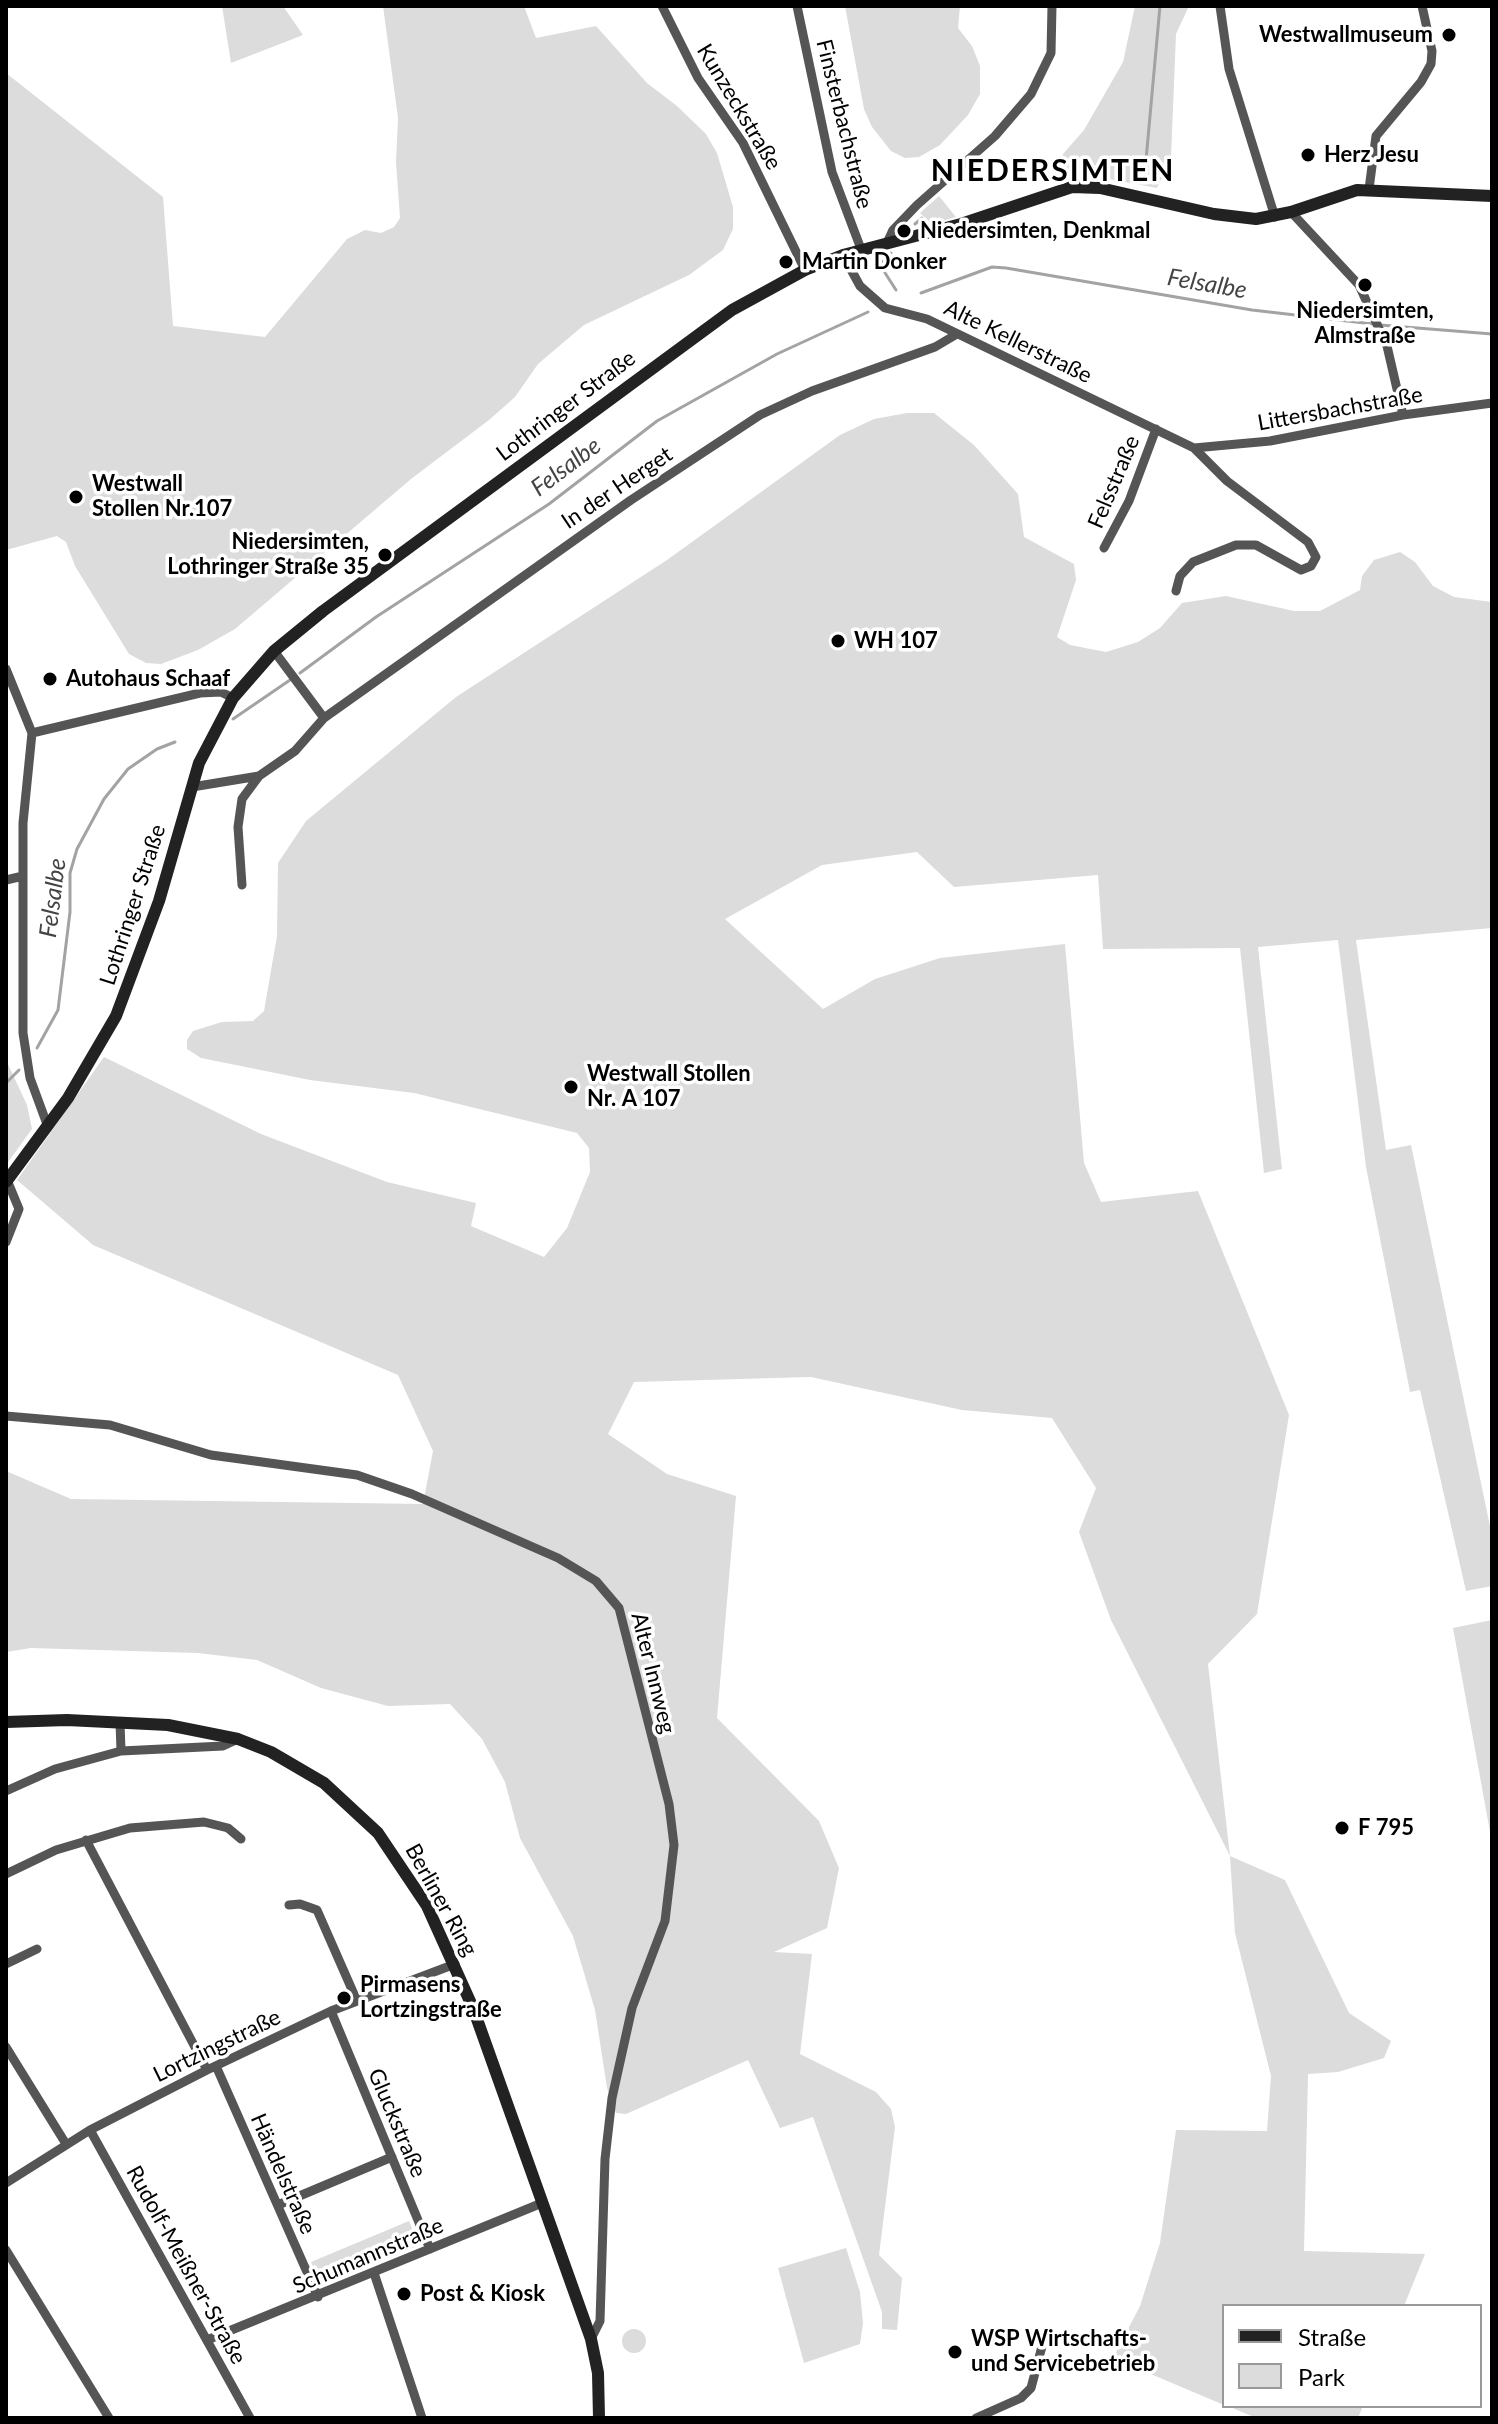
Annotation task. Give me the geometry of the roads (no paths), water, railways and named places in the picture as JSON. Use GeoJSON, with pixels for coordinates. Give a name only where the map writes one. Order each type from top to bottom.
{"type":"FeatureCollection","features":[{"type":"Feature","properties":{"kind":"main road","name":"Lothringer Straße"},"geometry":{"type":"LineString","coordinates":[[6,1181],[48,1127],[102,1042],[126,995],[159,901],[205,748],[233,698],[274,651],[355,587],[748,300],[805,270],[843,255],[961,224],[1072,187],[1117,191],[1236,218],[1275,217],[1344,192],[1369,189],[1491,198]]}},
{"type":"Feature","properties":{"kind":"main road","name":"Berliner Ring"},"geometry":{"type":"LineString","coordinates":[[6,1722],[120,1722],[191,1728],[238,1739],[299,1767],[361,1814],[409,1877],[455,1964],[591,2339],[598,2373],[599,2418]]}},
{"type":"Feature","properties":{"kind":"street","name":"Kunzeckstraße"},"geometry":{"type":"LineString","coordinates":[[662,6],[698,78],[743,143],[805,270]]}},
{"type":"Feature","properties":{"kind":"street","name":"Finsterbachstraße"},"geometry":{"type":"LineString","coordinates":[[797,6],[832,172],[861,249]]}},
{"type":"Feature","properties":{"kind":"street"},"geometry":{"type":"LineString","coordinates":[[887,243],[901,221],[995,136],[1031,94],[1051,53],[1052,6]]}},
{"type":"Feature","properties":{"kind":"street"},"geometry":{"type":"LineString","coordinates":[[1220,6],[1229,69],[1275,217]]}},
{"type":"Feature","properties":{"kind":"street"},"geometry":{"type":"LineString","coordinates":[[1369,189],[1376,136],[1421,82],[1431,64],[1432,51],[1422,6]]}},
{"type":"Feature","properties":{"kind":"street"},"geometry":{"type":"LineString","coordinates":[[1291,212],[1298,224],[1352,274],[1381,331],[1403,415]]}},
{"type":"Feature","properties":{"kind":"street","name":"Alte Kellerstraße"},"geometry":{"type":"LineString","coordinates":[[843,255],[860,286],[885,308],[916,314],[1194,448]]}},
{"type":"Feature","properties":{"kind":"street","name":"In der Herget"},"geometry":{"type":"LineString","coordinates":[[242,885],[240,805],[259,776],[295,751],[324,718],[606,517],[760,415],[812,391],[935,347],[957,334]]}},
{"type":"Feature","properties":{"kind":"street","name":"Littersbachstraße"},"geometry":{"type":"LineString","coordinates":[[1194,448],[1270,441],[1403,415],[1492,403]]}},
{"type":"Feature","properties":{"kind":"street","name":"Felsstraße"},"geometry":{"type":"LineString","coordinates":[[1104,548],[1129,501],[1156,429]]}},
{"type":"Feature","properties":{"kind":"street"},"geometry":{"type":"LineString","coordinates":[[1176,591],[1180,576],[1193,562],[1236,545],[1256,545],[1301,570],[1311,566],[1316,557],[1308,542],[1227,481],[1194,448]]}},
{"type":"Feature","properties":{"kind":"street"},"geometry":{"type":"LineString","coordinates":[[274,651],[324,718]]}},
{"type":"Feature","properties":{"kind":"street"},"geometry":{"type":"LineString","coordinates":[[6,669],[32,733],[24,798],[24,1043],[35,1097],[48,1127]]}},
{"type":"Feature","properties":{"kind":"street"},"geometry":{"type":"LineString","coordinates":[[32,733],[200,693],[221,692],[233,698]]}},
{"type":"Feature","properties":{"kind":"street","name":"In der Herget"},"geometry":{"type":"LineString","coordinates":[[192,787],[259,776]]}},
{"type":"Feature","properties":{"kind":"street"},"geometry":{"type":"LineString","coordinates":[[6,880],[23,876]]}},
{"type":"Feature","properties":{"kind":"street"},"geometry":{"type":"LineString","coordinates":[[6,1181],[16,1195],[19,1209],[6,1242]]}},
{"type":"Feature","properties":{"kind":"street","name":"Alter Innweg"},"geometry":{"type":"LineString","coordinates":[[6,1416],[110,1425],[211,1455],[357,1475],[412,1494],[558,1558],[596,1581],[619,1608],[669,1804],[674,1845],[665,1921],[632,2008],[612,2098],[605,2159],[600,2321],[591,2339]]}},
{"type":"Feature","properties":{"kind":"street"},"geometry":{"type":"LineString","coordinates":[[120,1722],[121,1751]]}},
{"type":"Feature","properties":{"kind":"street"},"geometry":{"type":"LineString","coordinates":[[6,1791],[55,1769],[121,1751],[223,1746],[238,1739]]}},
{"type":"Feature","properties":{"kind":"street"},"geometry":{"type":"LineString","coordinates":[[6,1874],[33,1858],[130,1828],[189,1822],[217,1824],[241,1839]]}},
{"type":"Feature","properties":{"kind":"street","name":"Händelstraße"},"geometry":{"type":"LineString","coordinates":[[86,1840],[211,2068],[278,2205],[318,2297]]}},
{"type":"Feature","properties":{"kind":"street"},"geometry":{"type":"LineString","coordinates":[[289,1905],[300,1904],[317,1910],[357,2001]]}},
{"type":"Feature","properties":{"kind":"street"},"geometry":{"type":"LineString","coordinates":[[6,1964],[37,1949]]}},
{"type":"Feature","properties":{"kind":"street","name":"Lortzingstraße"},"geometry":{"type":"LineString","coordinates":[[6,2183],[90,2130],[211,2068],[331,2011],[455,1964]]}},
{"type":"Feature","properties":{"kind":"street","name":"Gluckstraße"},"geometry":{"type":"LineString","coordinates":[[331,2011],[430,2249]]}},
{"type":"Feature","properties":{"kind":"street"},"geometry":{"type":"LineString","coordinates":[[6,2047],[66,2144]]}},
{"type":"Feature","properties":{"kind":"street","name":"Rudolf-Meißner-Straße"},"geometry":{"type":"LineString","coordinates":[[90,2130],[250,2418]]}},
{"type":"Feature","properties":{"kind":"street"},"geometry":{"type":"LineString","coordinates":[[278,2205],[392,2157]]}},
{"type":"Feature","properties":{"kind":"street","name":"Schumannstraße"},"geometry":{"type":"LineString","coordinates":[[207,2340],[542,2203]]}},
{"type":"Feature","properties":{"kind":"street"},"geometry":{"type":"LineString","coordinates":[[6,2250],[109,2418]]}},
{"type":"Feature","properties":{"kind":"street"},"geometry":{"type":"LineString","coordinates":[[374,2273],[422,2418]]}},
{"type":"Feature","properties":{"kind":"street"},"geometry":{"type":"LineString","coordinates":[[976,2418],[1021,2398],[1031,2388],[1045,2335]]}},
{"type":"Feature","properties":{"kind":"waterway"},"geometry":{"type":"LineString","coordinates":[[1144,182],[1160,6]]}},
{"type":"Feature","properties":{"kind":"waterway"},"geometry":{"type":"LineString","coordinates":[[915,224],[922,218]]}},
{"type":"Feature","properties":{"kind":"waterway"},"geometry":{"type":"LineString","coordinates":[[891,253],[880,265],[896,290]]}},
{"type":"Feature","properties":{"kind":"waterway","name":"Felsalbe"},"geometry":{"type":"LineString","coordinates":[[921,293],[992,267],[1252,310],[1373,324]]}},
{"type":"Feature","properties":{"kind":"waterway","name":"Felsalbe"},"geometry":{"type":"LineString","coordinates":[[300,673],[376,617],[549,504],[657,421],[777,354],[868,312]]}},
{"type":"Feature","properties":{"kind":"waterway","name":"Felsalbe"},"geometry":{"type":"LineString","coordinates":[[1380,325],[1492,334]]}},
{"type":"Feature","properties":{"kind":"waterway","name":"Felsalbe"},"geometry":{"type":"LineString","coordinates":[[233,719],[290,680]]}},
{"type":"Feature","properties":{"kind":"waterway","name":"Felsalbe"},"geometry":{"type":"LineString","coordinates":[[37,1048],[58,1010],[70,912],[70,873],[77,849],[104,799],[128,769],[157,749],[175,742]]}},
{"type":"Feature","properties":{"kind":"waterway","name":"Felsalbe"},"geometry":{"type":"LineString","coordinates":[[6,1083],[19,1070]]}},
{"type":"Feature","properties":{"kind":"place","name":"Westwallmuseum"},"geometry":{"type":"Point","coordinates":[1449,35]}},
{"type":"Feature","properties":{"kind":"place","name":"Herz Jesu"},"geometry":{"type":"Point","coordinates":[1308,155]}},
{"type":"Feature","properties":{"kind":"place","name":"Niedersimten, Denkmal"},"geometry":{"type":"Point","coordinates":[904,231]}},
{"type":"Feature","properties":{"kind":"place","name":"Martin Donker"},"geometry":{"type":"Point","coordinates":[786,262]}},
{"type":"Feature","properties":{"kind":"place","name":"Niedersimten, Almstraße"},"geometry":{"type":"Point","coordinates":[1365,285]}},
{"type":"Feature","properties":{"kind":"place","name":"Westwall Stollen Nr.107"},"geometry":{"type":"Point","coordinates":[76,497]}},
{"type":"Feature","properties":{"kind":"place","name":"Niedersimten, Lothringer Straße 35"},"geometry":{"type":"Point","coordinates":[385,555]}},
{"type":"Feature","properties":{"kind":"place","name":"WH 107"},"geometry":{"type":"Point","coordinates":[838,641]}},
{"type":"Feature","properties":{"kind":"place","name":"Autohaus Schaaf"},"geometry":{"type":"Point","coordinates":[50,679]}},
{"type":"Feature","properties":{"kind":"place","name":"Westwall Stollen Nr. A 107"},"geometry":{"type":"Point","coordinates":[571,1087]}},
{"type":"Feature","properties":{"kind":"place","name":"F 795"},"geometry":{"type":"Point","coordinates":[1342,1828]}},
{"type":"Feature","properties":{"kind":"place","name":"Pirmasens Lortzingstraße"},"geometry":{"type":"Point","coordinates":[344,1998]}},
{"type":"Feature","properties":{"kind":"place","name":"Post & Kiosk"},"geometry":{"type":"Point","coordinates":[404,2294]}},
{"type":"Feature","properties":{"kind":"place","name":"WSP Wirtschafts- und Servicebetrieb"},"geometry":{"type":"Point","coordinates":[955,2352]}},
{"type":"Feature","properties":{"kind":"district","name":"NIEDERSIMTEN"},"geometry":{"type":"Point","coordinates":[1053,171]}}]}
